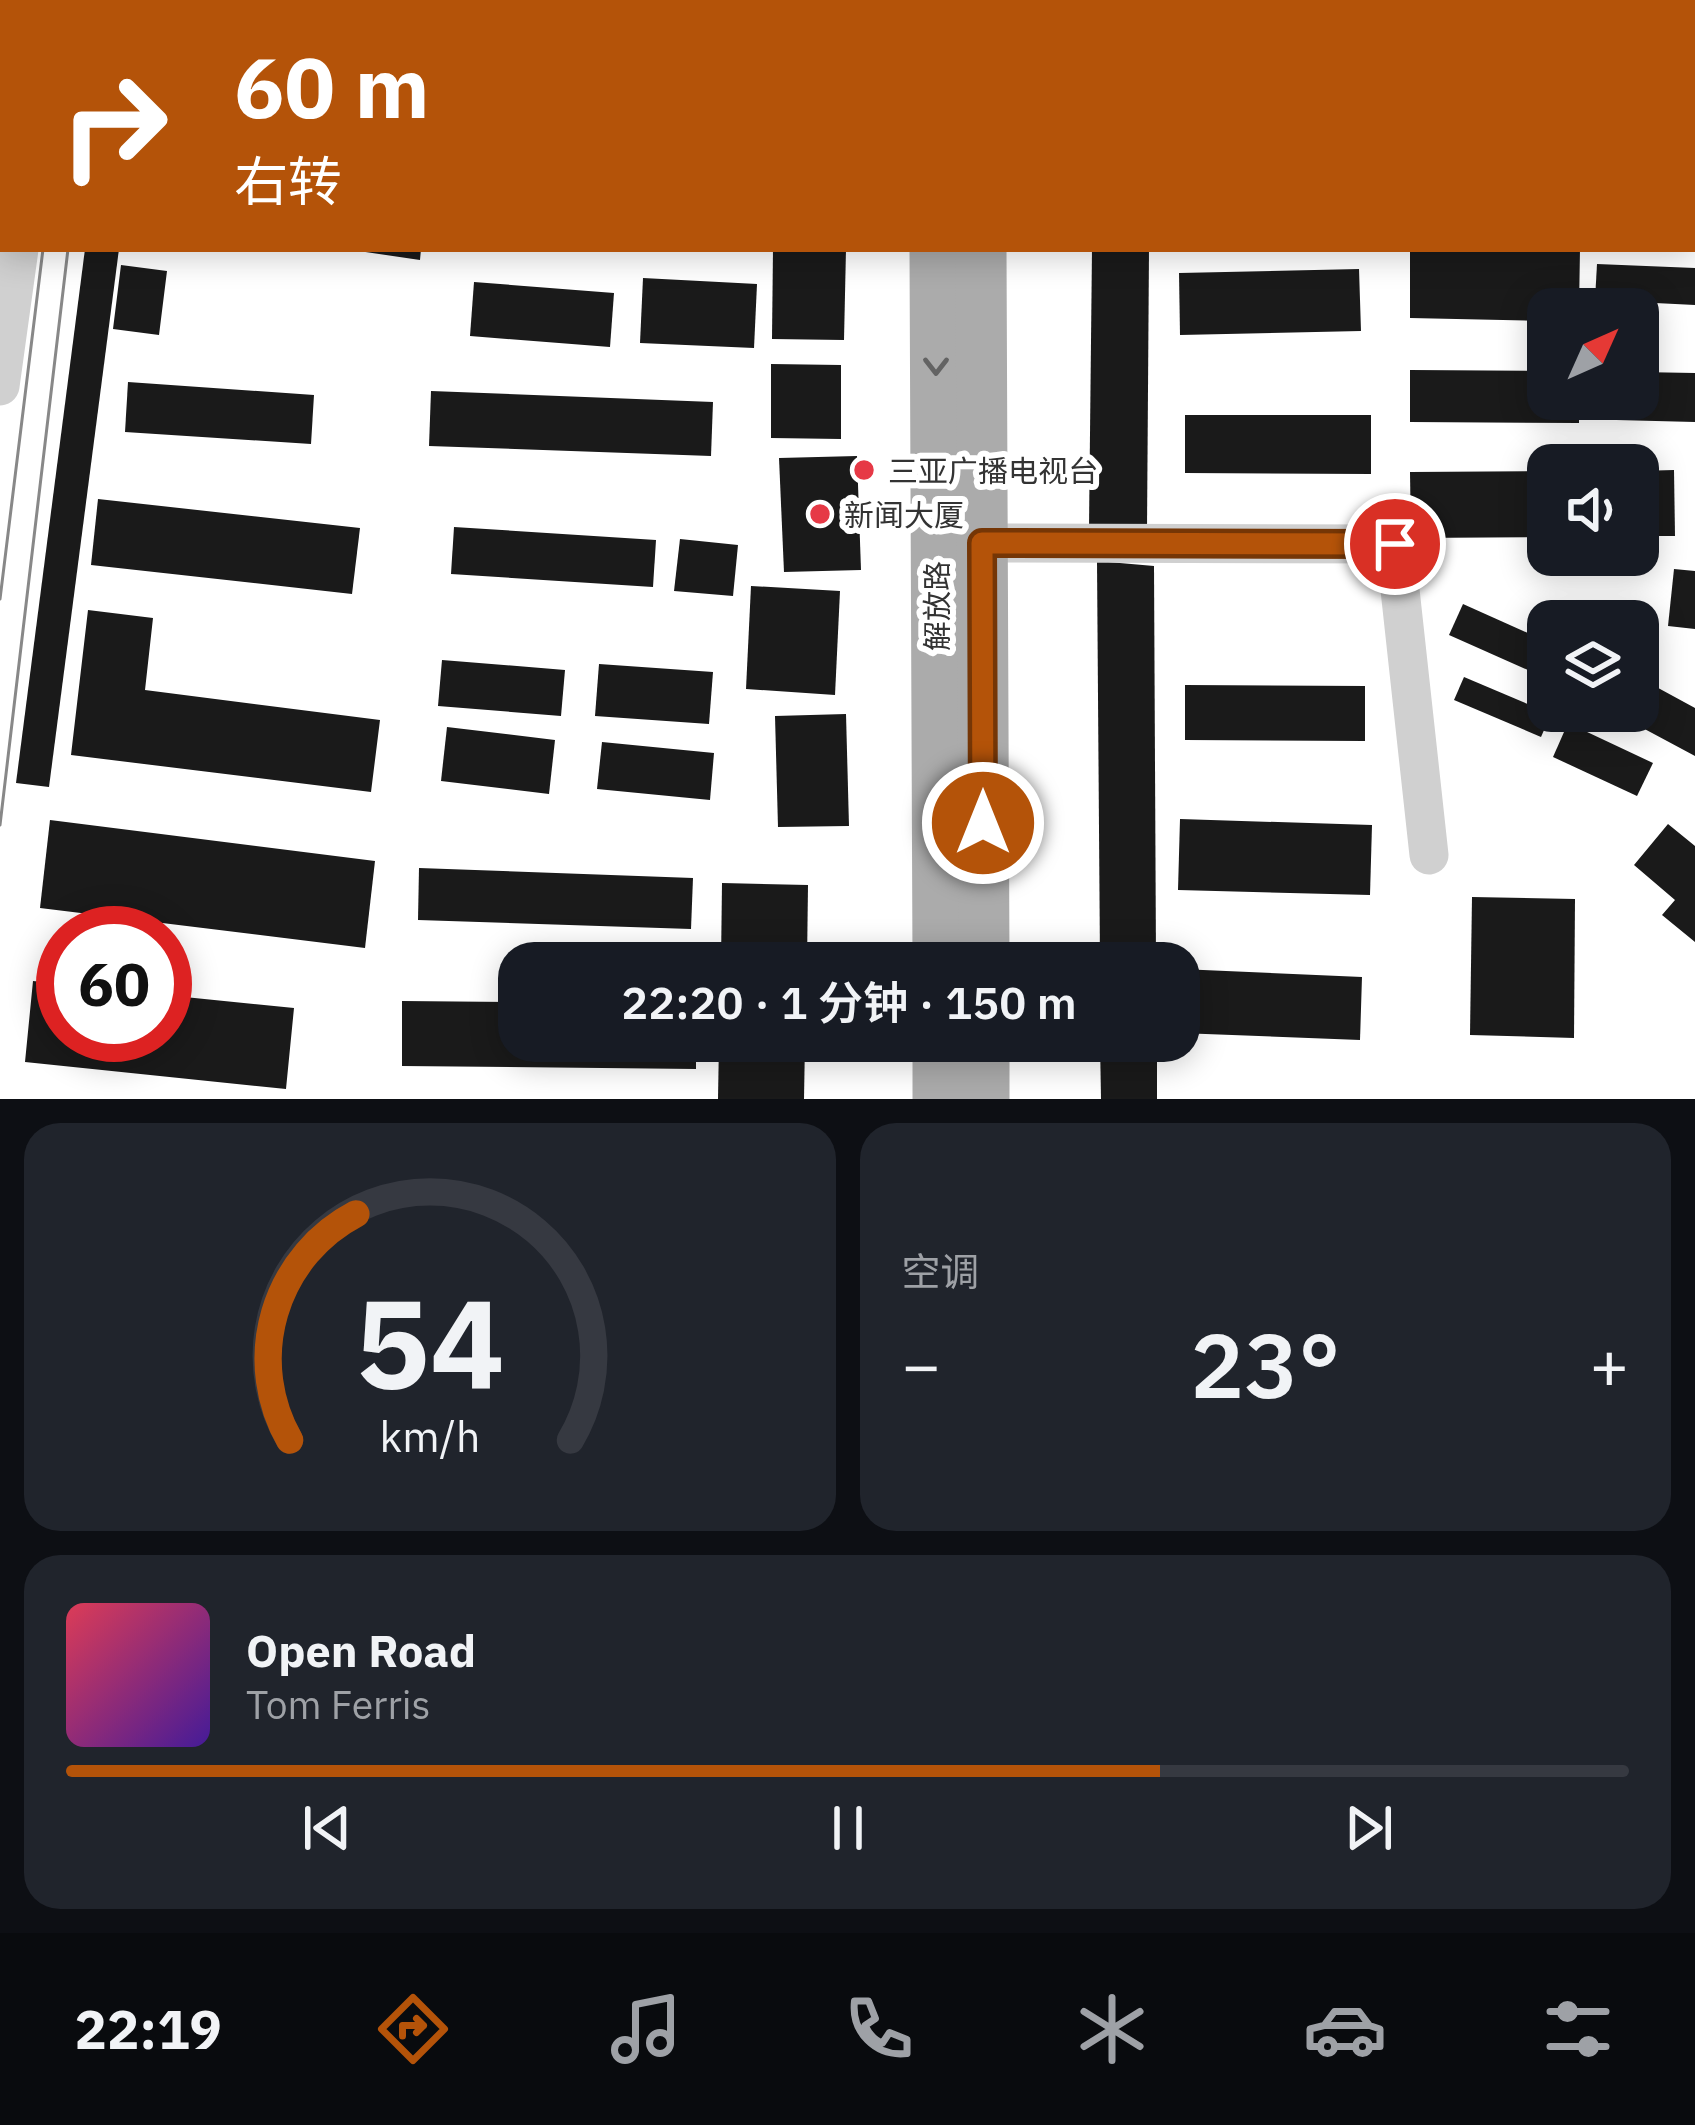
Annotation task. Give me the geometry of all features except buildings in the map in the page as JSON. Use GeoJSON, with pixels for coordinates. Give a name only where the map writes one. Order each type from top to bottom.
{"type":"FeatureCollection","features":[{"type":"Feature","properties":{"kind":"main road","name":"解放路"},"geometry":{"type":"LineString","coordinates":[[935,252],[938,942]]}},
{"type":"Feature","properties":{"kind":"main road","name":"解放路"},"geometry":{"type":"LineString","coordinates":[[981,252],[984,942]]}},
{"type":"Feature","properties":{"kind":"main road"},"geometry":{"type":"LineString","coordinates":[[938,1062],[938,1099]]}},
{"type":"Feature","properties":{"kind":"main road"},"geometry":{"type":"LineString","coordinates":[[984,1062],[984,1099]]}},
{"type":"Feature","properties":{"kind":"street"},"geometry":{"type":"LineString","coordinates":[[0,386],[19,252]]}},
{"type":"Feature","properties":{"kind":"street"},"geometry":{"type":"LineString","coordinates":[[982,543],[1395,544],[1430,855]]}},
{"type":"Feature","properties":{"kind":"tram line"},"geometry":{"type":"LineString","coordinates":[[0,599],[43,252]]}},
{"type":"Feature","properties":{"kind":"tram line"},"geometry":{"type":"LineString","coordinates":[[0,825],[68,252]]}},
{"type":"Feature","properties":{"kind":"place","name":"三亚广播电视台"},"geometry":{"type":"Point","coordinates":[864,470]}},
{"type":"Feature","properties":{"kind":"place","name":"新闻大厦"},"geometry":{"type":"Point","coordinates":[820,514]}},
{"type":"Feature","properties":{"kind":"route"},"geometry":{"type":"LineString","coordinates":[[983,823],[982,543],[1395,544]]}}]}
